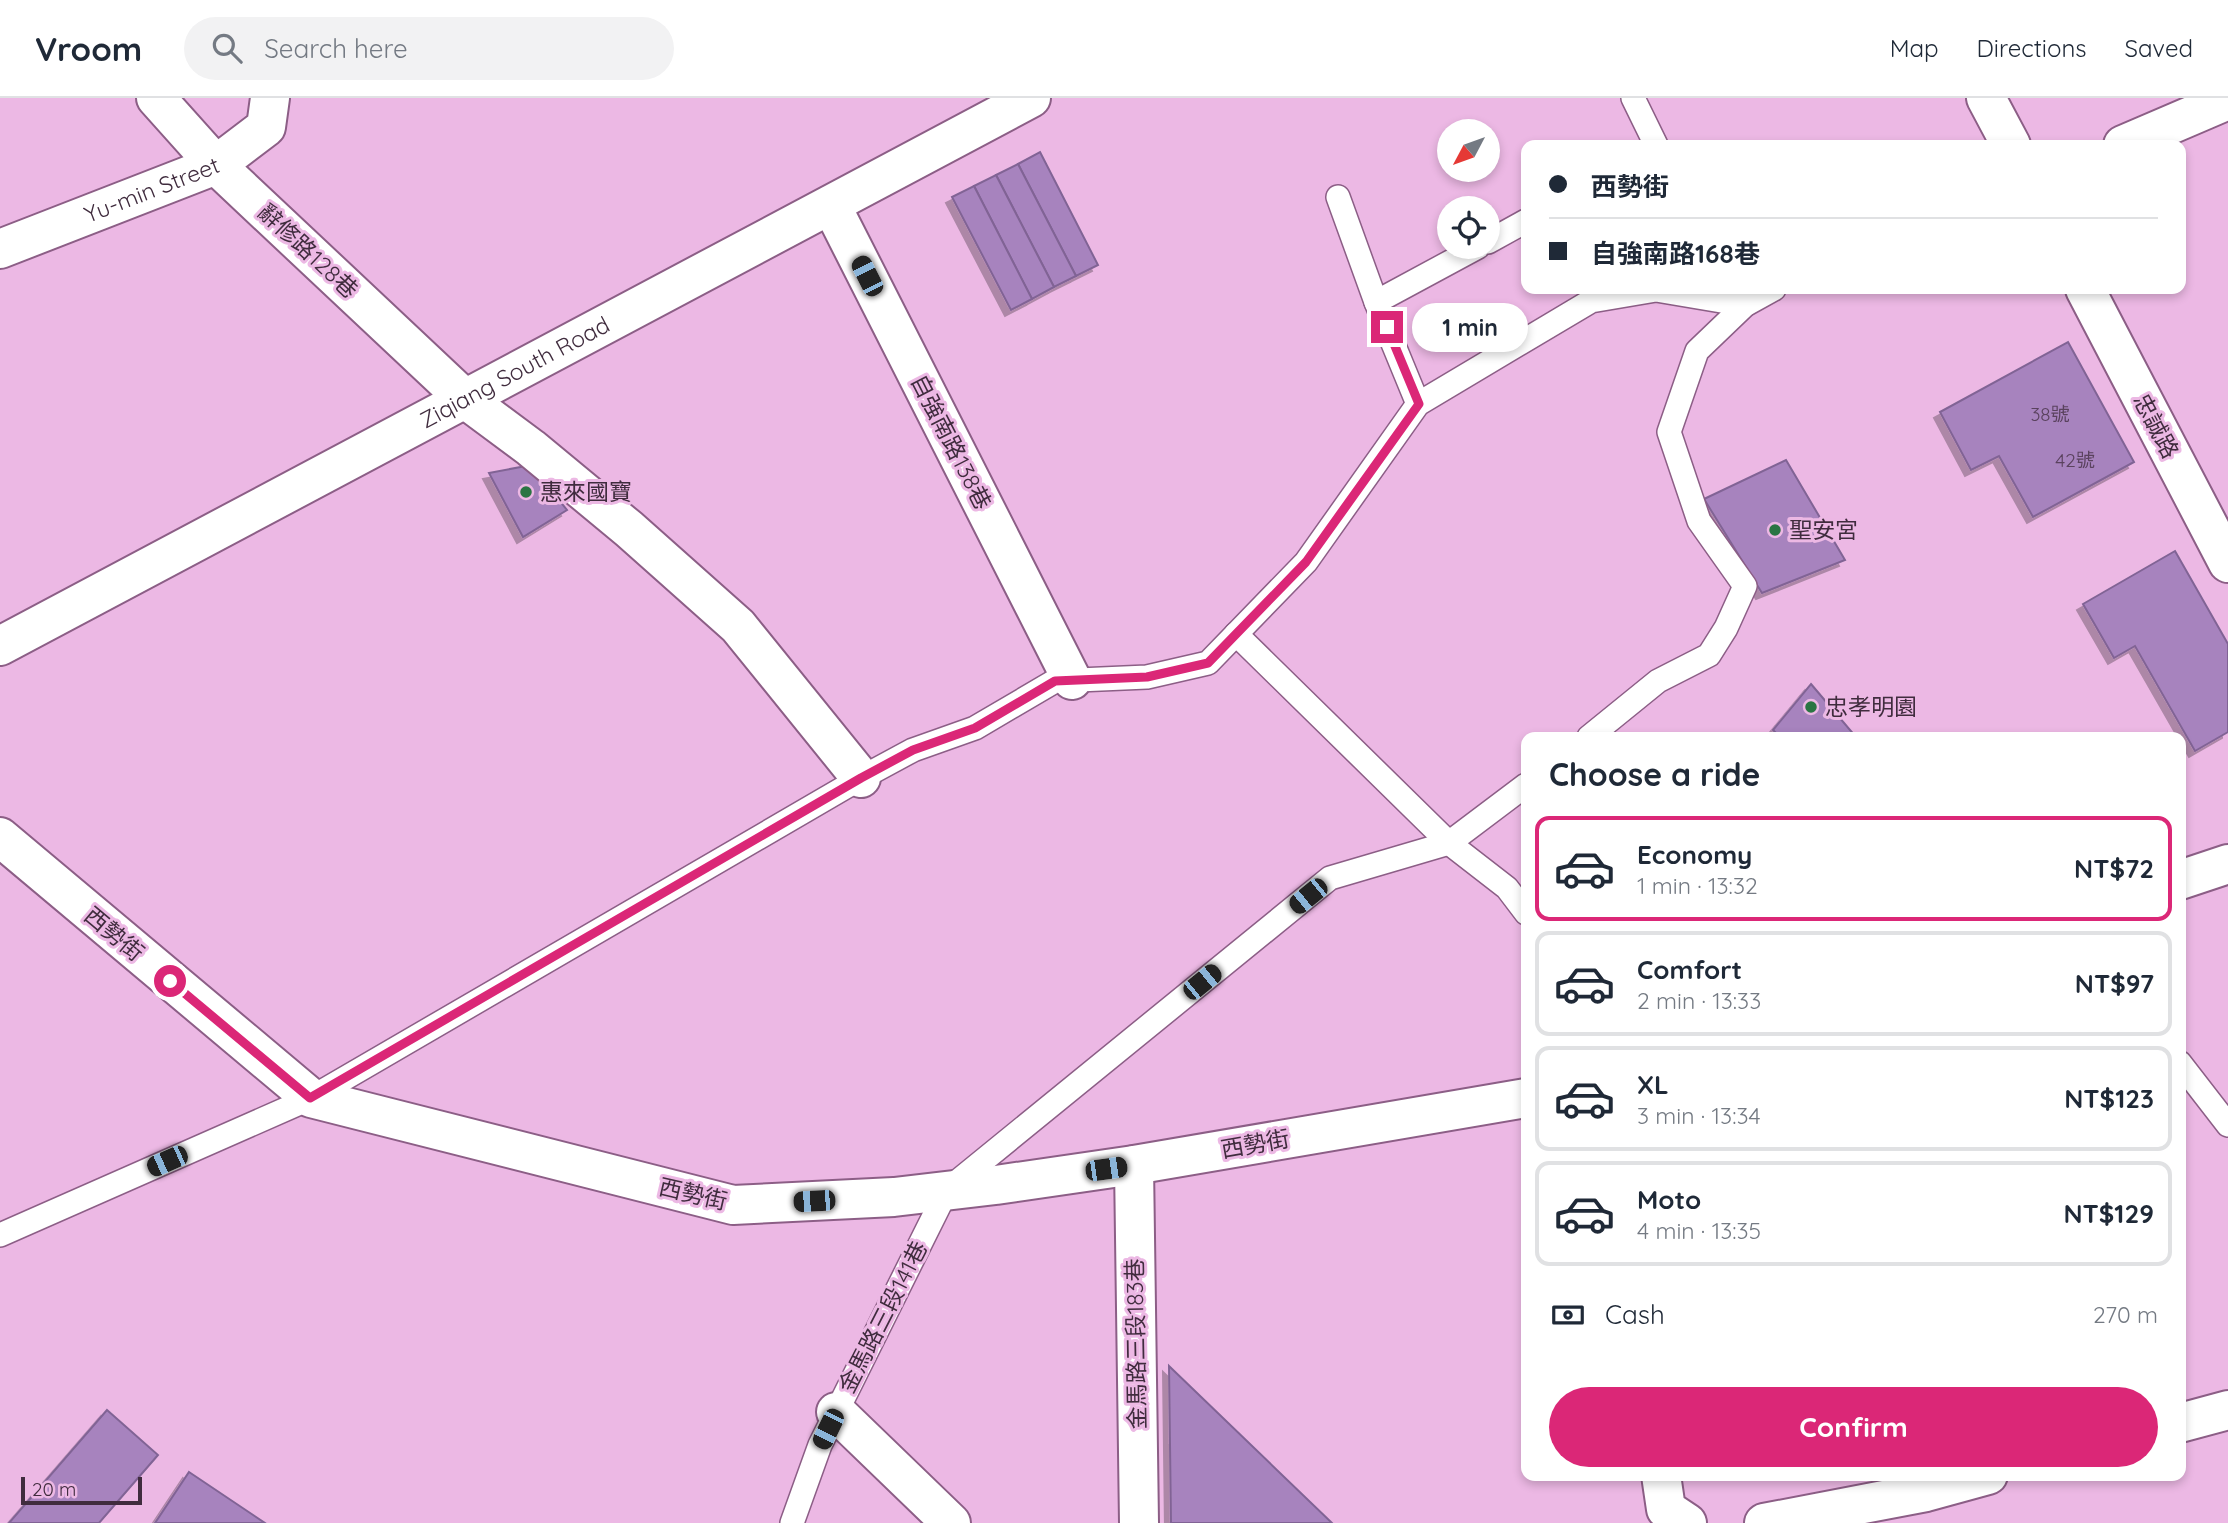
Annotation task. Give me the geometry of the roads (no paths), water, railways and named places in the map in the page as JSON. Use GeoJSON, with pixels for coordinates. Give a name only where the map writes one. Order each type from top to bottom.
{"type":"FeatureCollection","features":[{"type":"Feature","properties":{"kind":"street","name":"辭修路128巷"},"geometry":{"type":"LineString","coordinates":[[156,98],[216,165],[465,400],[531,448],[629,529],[738,626],[861,778]]}},
{"type":"Feature","properties":{"kind":"street","name":"Yu-min Street"},"geometry":{"type":"LineString","coordinates":[[0,249],[216,165],[266,127],[270,98]]}},
{"type":"Feature","properties":{"kind":"street","name":"Ziqiang South Road"},"geometry":{"type":"LineString","coordinates":[[0,646],[1031,98]]}},
{"type":"Feature","properties":{"kind":"street"},"geometry":{"type":"LineString","coordinates":[[1986,98],[2008,140]]}},
{"type":"Feature","properties":{"kind":"street"},"geometry":{"type":"LineString","coordinates":[[2135,140],[2228,100]]}},
{"type":"Feature","properties":{"kind":"street","name":"自強南路138巷"},"geometry":{"type":"LineString","coordinates":[[831,205],[1072,680]]}},
{"type":"Feature","properties":{"kind":"street","name":"忠誠路"},"geometry":{"type":"LineString","coordinates":[[2088,294],[2228,563]]}},
{"type":"Feature","properties":{"kind":"street","name":"西勢街"},"geometry":{"type":"LineString","coordinates":[[0,837],[310,1098],[733,1205],[894,1197],[1134,1165],[1521,1099]]}},
{"type":"Feature","properties":{"kind":"street"},"geometry":{"type":"LineString","coordinates":[[2186,878],[2228,864]]}},
{"type":"Feature","properties":{"kind":"street","name":"金馬路三段183巷"},"geometry":{"type":"LineString","coordinates":[[1134,1165],[1139,1523]]}},
{"type":"Feature","properties":{"kind":"street"},"geometry":{"type":"LineString","coordinates":[[2186,1421],[2228,1410]]}},
{"type":"Feature","properties":{"kind":"street"},"geometry":{"type":"LineString","coordinates":[[836,1412],[951,1523]]}},
{"type":"Feature","properties":{"kind":"street"},"geometry":{"type":"LineString","coordinates":[[1662,1481],[1666,1509],[1687,1523]]}},
{"type":"Feature","properties":{"kind":"street"},"geometry":{"type":"LineString","coordinates":[[1764,1523],[1945,1481]]}},
{"type":"Feature","properties":{"kind":"lane"},"geometry":{"type":"LineString","coordinates":[[1633,98],[1654,140]]}},
{"type":"Feature","properties":{"kind":"lane"},"geometry":{"type":"LineString","coordinates":[[1338,197],[1376,302],[1419,404]]}},
{"type":"Feature","properties":{"kind":"lane"},"geometry":{"type":"LineString","coordinates":[[1500,235],[1521,224]]}},
{"type":"Feature","properties":{"kind":"lane"},"geometry":{"type":"LineString","coordinates":[[1376,302],[1456,259]]}},
{"type":"Feature","properties":{"kind":"lane"},"geometry":{"type":"LineString","coordinates":[[0,1235],[310,1098],[861,778],[913,750],[975,728],[1055,681],[1147,677],[1208,663],[1306,562],[1419,404],[1591,301],[1632,294]]}},
{"type":"Feature","properties":{"kind":"lane"},"geometry":{"type":"LineString","coordinates":[[1704,294],[1740,297]]}},
{"type":"Feature","properties":{"kind":"lane"},"geometry":{"type":"LineString","coordinates":[[1595,732],[1658,681],[1709,655],[1726,628],[1745,586],[1699,521],[1669,432],[1697,351],[1740,297]]}},
{"type":"Feature","properties":{"kind":"lane"},"geometry":{"type":"LineString","coordinates":[[1236,634],[1449,843],[1507,888],[1521,906]]}},
{"type":"Feature","properties":{"kind":"lane"},"geometry":{"type":"LineString","coordinates":[[947,1190],[1330,878],[1449,843],[1521,789]]}},
{"type":"Feature","properties":{"kind":"lane"},"geometry":{"type":"LineString","coordinates":[[2186,1071],[2228,1125]]}},
{"type":"Feature","properties":{"kind":"lane","name":"金馬路三段141巷"},"geometry":{"type":"LineString","coordinates":[[792,1523],[820,1445],[947,1190]]}},
{"type":"Feature","properties":{"kind":"place","name":"惠來國寶"},"geometry":{"type":"Point","coordinates":[526,492]}},
{"type":"Feature","properties":{"kind":"place","name":"聖安宮"},"geometry":{"type":"Point","coordinates":[1775,530]}},
{"type":"Feature","properties":{"kind":"place","name":"忠孝明園"},"geometry":{"type":"Point","coordinates":[1811,707]}}]}
